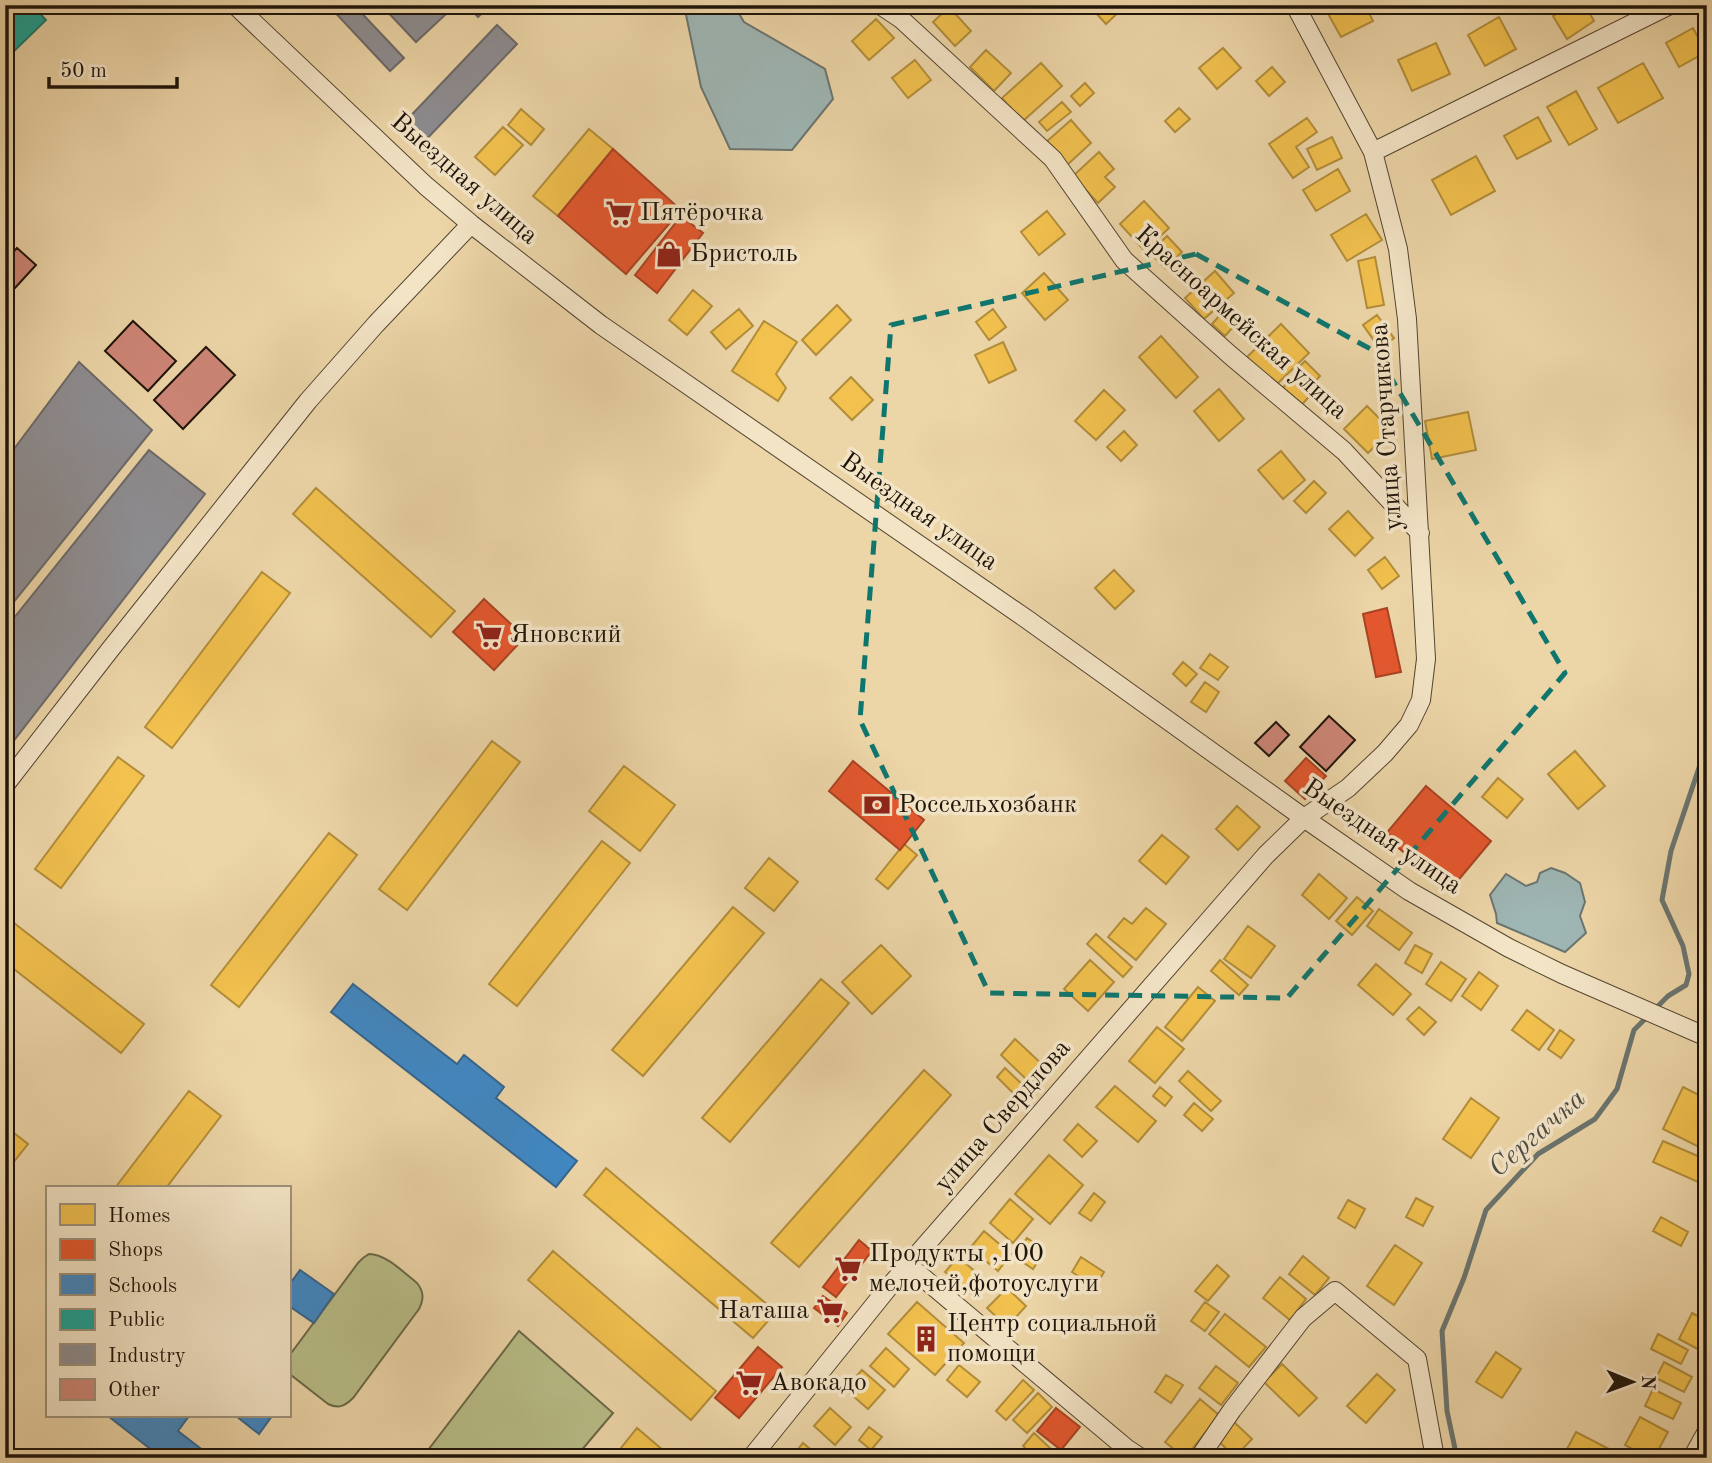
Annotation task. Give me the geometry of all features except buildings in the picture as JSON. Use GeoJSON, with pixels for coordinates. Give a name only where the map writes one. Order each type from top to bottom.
{"type":"FeatureCollection","features":[{"type":"Feature","properties":{"kind":"street","name":"Выездная улица"},"geometry":{"type":"LineString","coordinates":[[235,5],[426,186],[471,225],[601,325],[1017,612],[1304,818],[1409,891],[1509,948],[1707,1037]]}},
{"type":"Feature","properties":{"kind":"street","name":"Красноармейская улица"},"geometry":{"type":"LineString","coordinates":[[880,5],[901,19],[1053,159],[1124,260],[1230,355],[1344,451],[1420,533]]}},
{"type":"Feature","properties":{"kind":"street","name":"улица Старчикова"},"geometry":{"type":"LineString","coordinates":[[1295,5],[1373,152],[1398,248],[1407,319],[1426,659],[1421,700],[1409,724],[1385,753],[1348,788],[1304,818]]}},
{"type":"Feature","properties":{"kind":"street"},"geometry":{"type":"LineString","coordinates":[[1373,152],[1670,5]]}},
{"type":"Feature","properties":{"kind":"street"},"geometry":{"type":"LineString","coordinates":[[5,785],[308,401],[376,324],[471,225]]}},
{"type":"Feature","properties":{"kind":"street","name":"улица Свердлова"},"geometry":{"type":"LineString","coordinates":[[751,1458],[908,1265],[1266,855],[1304,818]]}},
{"type":"Feature","properties":{"kind":"street"},"geometry":{"type":"LineString","coordinates":[[908,1265],[1141,1458]]}},
{"type":"Feature","properties":{"kind":"street"},"geometry":{"type":"LineString","coordinates":[[1199,1458],[1232,1410],[1304,1318],[1335,1291],[1417,1359],[1435,1458]]}},
{"type":"Feature","properties":{"kind":"street"},"geometry":{"type":"LineString","coordinates":[[1692,1458],[1707,1431]]}},
{"type":"Feature","properties":{"kind":"highlighted area"},"geometry":{"type":"Polygon","coordinates":[[[1196,254],[1376,352],[1565,673],[1287,998],[989,993],[860,720],[891,325],[1196,254]]]}},
{"type":"Feature","properties":{"kind":"green space"},"geometry":{"type":"Polygon","coordinates":[[[369,1254],[375,1255],[401,1269],[417,1283],[422,1293],[422,1302],[353,1398],[342,1406],[332,1406],[291,1375],[290,1355],[363,1258],[369,1254]]]}},
{"type":"Feature","properties":{"kind":"green space"},"geometry":{"type":"Polygon","coordinates":[[[519,1331],[613,1413],[575,1458],[422,1458],[519,1331]]]}},
{"type":"Feature","properties":{"kind":"water"},"geometry":{"type":"Polygon","coordinates":[[[684,5],[734,5],[744,22],[825,69],[833,99],[792,150],[730,149],[701,87],[684,5]]]}},
{"type":"Feature","properties":{"kind":"water"},"geometry":{"type":"Polygon","coordinates":[[[1551,868],[1580,883],[1585,902],[1580,916],[1586,933],[1565,952],[1497,923],[1490,895],[1506,874],[1526,886],[1537,882],[1540,873],[1551,868]]]}},
{"type":"Feature","properties":{"kind":"waterway","name":"Сергачка"},"geometry":{"type":"LineString","coordinates":[[1457,1458],[1447,1411],[1442,1331],[1464,1278],[1486,1210],[1538,1154],[1595,1119],[1617,1089],[1634,1030],[1668,996],[1686,985],[1689,974],[1683,946],[1662,900],[1671,851],[1707,744]]}},
{"type":"Feature","properties":{"kind":"place","name":"Пятёрочка"},"geometry":{"type":"Point","coordinates":[619,213]}},
{"type":"Feature","properties":{"kind":"place","name":"Бристоль"},"geometry":{"type":"Point","coordinates":[669,254]}},
{"type":"Feature","properties":{"kind":"place","name":"Яновский"},"geometry":{"type":"Point","coordinates":[489,635]}},
{"type":"Feature","properties":{"kind":"place","name":"Россельхозбанк"},"geometry":{"type":"Point","coordinates":[877,805]}},
{"type":"Feature","properties":{"kind":"place","name":"Продукты ,100 мелочей,фотоуслуги"},"geometry":{"type":"Point","coordinates":[848,1269]}},
{"type":"Feature","properties":{"kind":"place","name":"Наташа"},"geometry":{"type":"Point","coordinates":[830,1311]}},
{"type":"Feature","properties":{"kind":"place","name":"Центр социальной помощи"},"geometry":{"type":"Point","coordinates":[926,1339]}},
{"type":"Feature","properties":{"kind":"place","name":"Авокадо"},"geometry":{"type":"Point","coordinates":[749,1383]}}]}
